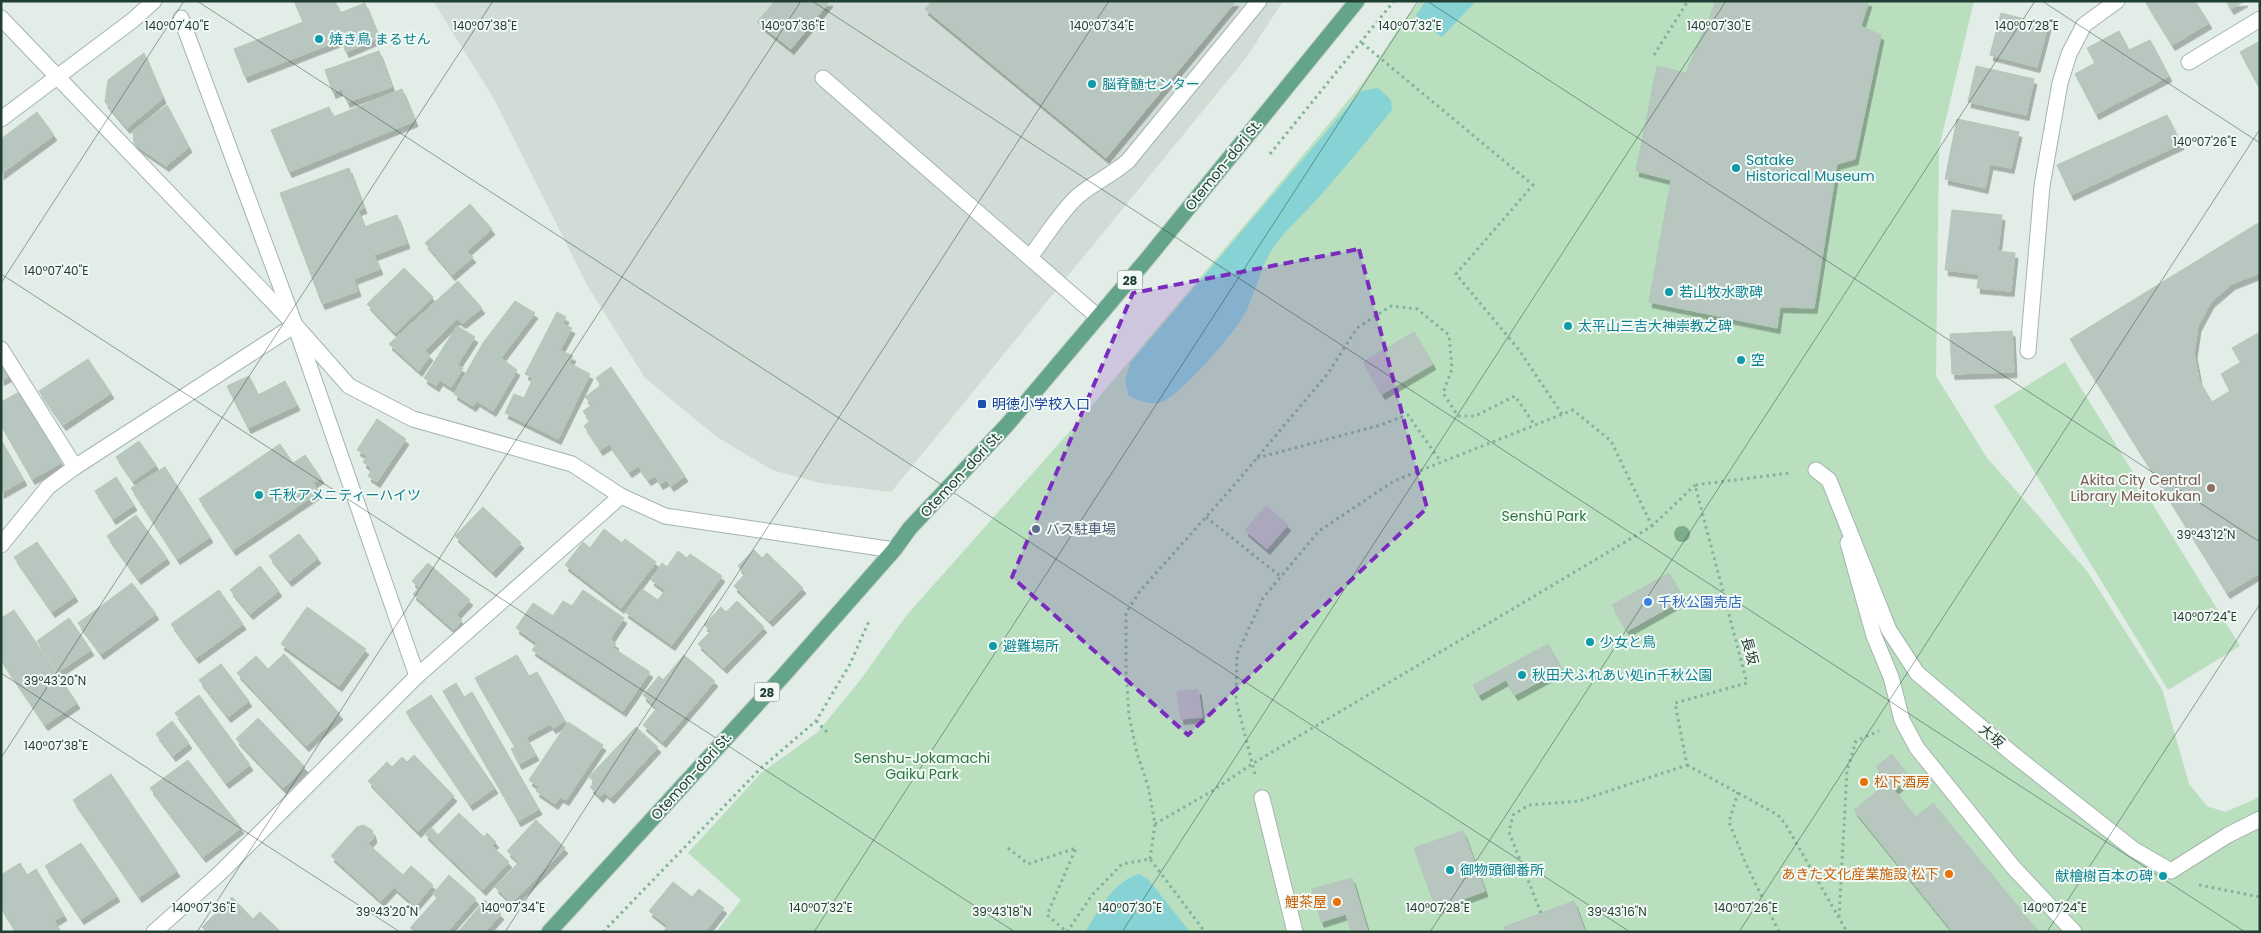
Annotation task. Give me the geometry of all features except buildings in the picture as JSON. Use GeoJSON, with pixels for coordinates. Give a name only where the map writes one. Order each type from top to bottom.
{"type":"FeatureCollection","features":[{"type":"Feature","properties":{"kind":"main road","name":"Otemon-dori St."},"geometry":{"type":"LineString","coordinates":[[549,932],[783,676],[894,550],[910,528],[1006,426],[1098,317],[1357,1]]}},
{"type":"Feature","properties":{"kind":"street"},"geometry":{"type":"LineString","coordinates":[[1,119],[133,20],[154,1]]}},
{"type":"Feature","properties":{"kind":"street"},"geometry":{"type":"LineString","coordinates":[[1030,257],[1076,198],[1128,161],[1259,1]]}},
{"type":"Feature","properties":{"kind":"street"},"geometry":{"type":"LineString","coordinates":[[2028,351],[2042,186],[2060,83],[2069,54],[2084,25],[2116,1]]}},
{"type":"Feature","properties":{"kind":"street"},"geometry":{"type":"LineString","coordinates":[[1,18],[295,324],[349,386],[413,419],[572,464],[621,496],[665,516],[894,550]]}},
{"type":"Feature","properties":{"kind":"street"},"geometry":{"type":"LineString","coordinates":[[181,18],[295,324],[417,676]]}},
{"type":"Feature","properties":{"kind":"street"},"geometry":{"type":"LineString","coordinates":[[2189,62],[2260,19]]}},
{"type":"Feature","properties":{"kind":"street"},"geometry":{"type":"LineString","coordinates":[[823,78],[1098,317]]}},
{"type":"Feature","properties":{"kind":"street"},"geometry":{"type":"LineString","coordinates":[[1,545],[48,487],[75,467],[295,324]]}},
{"type":"Feature","properties":{"kind":"street"},"geometry":{"type":"LineString","coordinates":[[1,349],[75,467]]}},
{"type":"Feature","properties":{"kind":"street","name":"大坂"},"geometry":{"type":"LineString","coordinates":[[1816,470],[1829,480],[1889,630],[1917,673],[2014,755],[2133,849],[2170,871]]}},
{"type":"Feature","properties":{"kind":"street"},"geometry":{"type":"LineString","coordinates":[[154,932],[220,873],[417,676],[621,496]]}},
{"type":"Feature","properties":{"kind":"street"},"geometry":{"type":"LineString","coordinates":[[1837,503],[1874,636],[1891,677],[1902,720],[1917,748],[2007,859],[2074,932]]}},
{"type":"Feature","properties":{"kind":"street"},"geometry":{"type":"LineString","coordinates":[[1262,798],[1295,932]]}},
{"type":"Feature","properties":{"kind":"street"},"geometry":{"type":"LineString","coordinates":[[2170,871],[2228,835],[2260,819]]}},
{"type":"Feature","properties":{"kind":"path"},"geometry":{"type":"LineString","coordinates":[[1654,55],[1688,1]]}},
{"type":"Feature","properties":{"kind":"path"},"geometry":{"type":"LineString","coordinates":[[1362,43],[1532,185],[1456,274],[1520,350],[1562,414]]}},
{"type":"Feature","properties":{"kind":"path"},"geometry":{"type":"LineString","coordinates":[[1205,932],[1150,859],[1155,824],[1148,786],[1137,753],[1129,716],[1126,670],[1126,613],[1140,591],[1257,458],[1329,372],[1357,328],[1391,306],[1417,309],[1449,335],[1452,369],[1443,393],[1458,416],[1475,416],[1515,396],[1534,424]]}},
{"type":"Feature","properties":{"kind":"path"},"geometry":{"type":"LineString","coordinates":[[1252,764],[1236,700],[1237,654],[1263,598],[1319,531],[1394,481],[1573,410],[1611,441],[1652,526]]}},
{"type":"Feature","properties":{"kind":"path"},"geometry":{"type":"LineString","coordinates":[[1257,458],[1377,426],[1408,415],[1441,462]]}},
{"type":"Feature","properties":{"kind":"path"},"geometry":{"type":"LineString","coordinates":[[1155,824],[1212,791],[1252,764],[1652,526],[1695,485],[1816,470]]}},
{"type":"Feature","properties":{"kind":"path","name":"長坂"},"geometry":{"type":"LineString","coordinates":[[1687,765],[1675,703],[1747,683],[1695,485]]}},
{"type":"Feature","properties":{"kind":"path"},"geometry":{"type":"LineString","coordinates":[[1206,517],[1280,577]]}},
{"type":"Feature","properties":{"kind":"path"},"geometry":{"type":"LineString","coordinates":[[1839,917],[1847,771],[1856,741],[1902,720]]}},
{"type":"Feature","properties":{"kind":"path"},"geometry":{"type":"LineString","coordinates":[[816,722],[828,733]]}},
{"type":"Feature","properties":{"kind":"path"},"geometry":{"type":"LineString","coordinates":[[1541,914],[1509,832],[1513,815],[1529,805],[1578,801],[1687,765],[1778,815],[1786,825],[1847,932]]}},
{"type":"Feature","properties":{"kind":"path"},"geometry":{"type":"LineString","coordinates":[[1738,792],[1729,822],[1746,864],[1780,932]]}},
{"type":"Feature","properties":{"kind":"path"},"geometry":{"type":"LineString","coordinates":[[1008,848],[1028,864],[1076,848],[1047,915],[1067,932],[1092,895],[1122,864],[1150,859]]}},
{"type":"Feature","properties":{"kind":"path"},"geometry":{"type":"LineString","coordinates":[[2170,871],[2185,882],[2260,897]]}},
{"type":"Feature","properties":{"kind":"highlighted area"},"geometry":{"type":"Polygon","coordinates":[[[1359,249],[1427,508],[1188,735],[1012,577],[1133,293],[1359,249]]]}},
{"type":"Feature","properties":{"kind":"shaded area"},"geometry":{"type":"Polygon","coordinates":[[[433,1],[1283,1],[1246,58],[891,492],[820,483],[772,470],[717,437],[645,378],[587,285],[494,99],[433,1]]]}},
{"type":"Feature","properties":{"kind":"green space","name":"Senshū Park"},"geometry":{"type":"Polygon","coordinates":[[[1420,1],[1974,1],[1939,148],[1936,376],[1987,458],[2087,571],[2162,689],[2189,784],[2207,806],[2225,812],[2260,797],[2260,932],[716,932],[741,900],[688,853],[761,773],[818,732],[861,679],[906,616],[1071,430],[1365,80],[1400,26],[1420,1]]]}},
{"type":"Feature","properties":{"kind":"green space"},"geometry":{"type":"Polygon","coordinates":[[[2065,362],[2240,646],[2168,690],[1994,406],[2065,362]]]}},
{"type":"Feature","properties":{"kind":"water"},"geometry":{"type":"Polygon","coordinates":[[[1426,1],[1476,1],[1442,37],[1419,20],[1416,15],[1426,1]]]}},
{"type":"Feature","properties":{"kind":"water"},"geometry":{"type":"Polygon","coordinates":[[[1378,88],[1391,100],[1392,110],[1275,245],[1243,317],[1228,337],[1204,365],[1168,399],[1159,403],[1151,403],[1129,396],[1125,380],[1131,362],[1361,91],[1378,88]]]}},
{"type":"Feature","properties":{"kind":"water"},"geometry":{"type":"Polygon","coordinates":[[[1139,874],[1148,879],[1190,932],[1085,932],[1108,897],[1122,883],[1139,874]]]}},
{"type":"Feature","properties":{"kind":"place","name":"焼き鳥 まるせん"},"geometry":{"type":"Point","coordinates":[319,39]}},
{"type":"Feature","properties":{"kind":"place","name":"脳脊髄センター"},"geometry":{"type":"Point","coordinates":[1092,84]}},
{"type":"Feature","properties":{"kind":"place","name":"Satake Historical Museum"},"geometry":{"type":"Point","coordinates":[1736,168]}},
{"type":"Feature","properties":{"kind":"place","name":"若山牧水歌碑"},"geometry":{"type":"Point","coordinates":[1669,292]}},
{"type":"Feature","properties":{"kind":"place","name":"太平山三吉大神崇教之碑"},"geometry":{"type":"Point","coordinates":[1568,326]}},
{"type":"Feature","properties":{"kind":"place","name":"空"},"geometry":{"type":"Point","coordinates":[1741,360]}},
{"type":"Feature","properties":{"kind":"place","name":"明徳小学校入口"},"geometry":{"type":"Point","coordinates":[982,404]}},
{"type":"Feature","properties":{"kind":"place","name":"Akita City Central Library Meitokukan"},"geometry":{"type":"Point","coordinates":[2211,488]}},
{"type":"Feature","properties":{"kind":"place","name":"千秋アメニティーハイツ"},"geometry":{"type":"Point","coordinates":[259,495]}},
{"type":"Feature","properties":{"kind":"place","name":"バス駐車場"},"geometry":{"type":"Point","coordinates":[1036,529]}},
{"type":"Feature","properties":{"kind":"place","name":"千秋公園売店"},"geometry":{"type":"Point","coordinates":[1648,602]}},
{"type":"Feature","properties":{"kind":"place","name":"少女と鳥"},"geometry":{"type":"Point","coordinates":[1590,642]}},
{"type":"Feature","properties":{"kind":"place","name":"避難場所"},"geometry":{"type":"Point","coordinates":[993,646]}},
{"type":"Feature","properties":{"kind":"place","name":"秋田犬ふれあい処in千秋公園"},"geometry":{"type":"Point","coordinates":[1522,675]}},
{"type":"Feature","properties":{"kind":"place","name":"松下酒房"},"geometry":{"type":"Point","coordinates":[1864,782]}},
{"type":"Feature","properties":{"kind":"place","name":"御物頭御番所"},"geometry":{"type":"Point","coordinates":[1450,870]}},
{"type":"Feature","properties":{"kind":"place","name":"あきた文化産業施設 松下"},"geometry":{"type":"Point","coordinates":[1949,874]}},
{"type":"Feature","properties":{"kind":"place","name":"献檜樹百本の碑"},"geometry":{"type":"Point","coordinates":[2163,876]}},
{"type":"Feature","properties":{"kind":"place","name":"鯉茶屋"},"geometry":{"type":"Point","coordinates":[1337,902]}},
{"type":"Feature","properties":{"kind":"park label","name":"Senshu-Jokamachi Gaiku Park"},"geometry":{"type":"Point","coordinates":[922,766]}}]}
